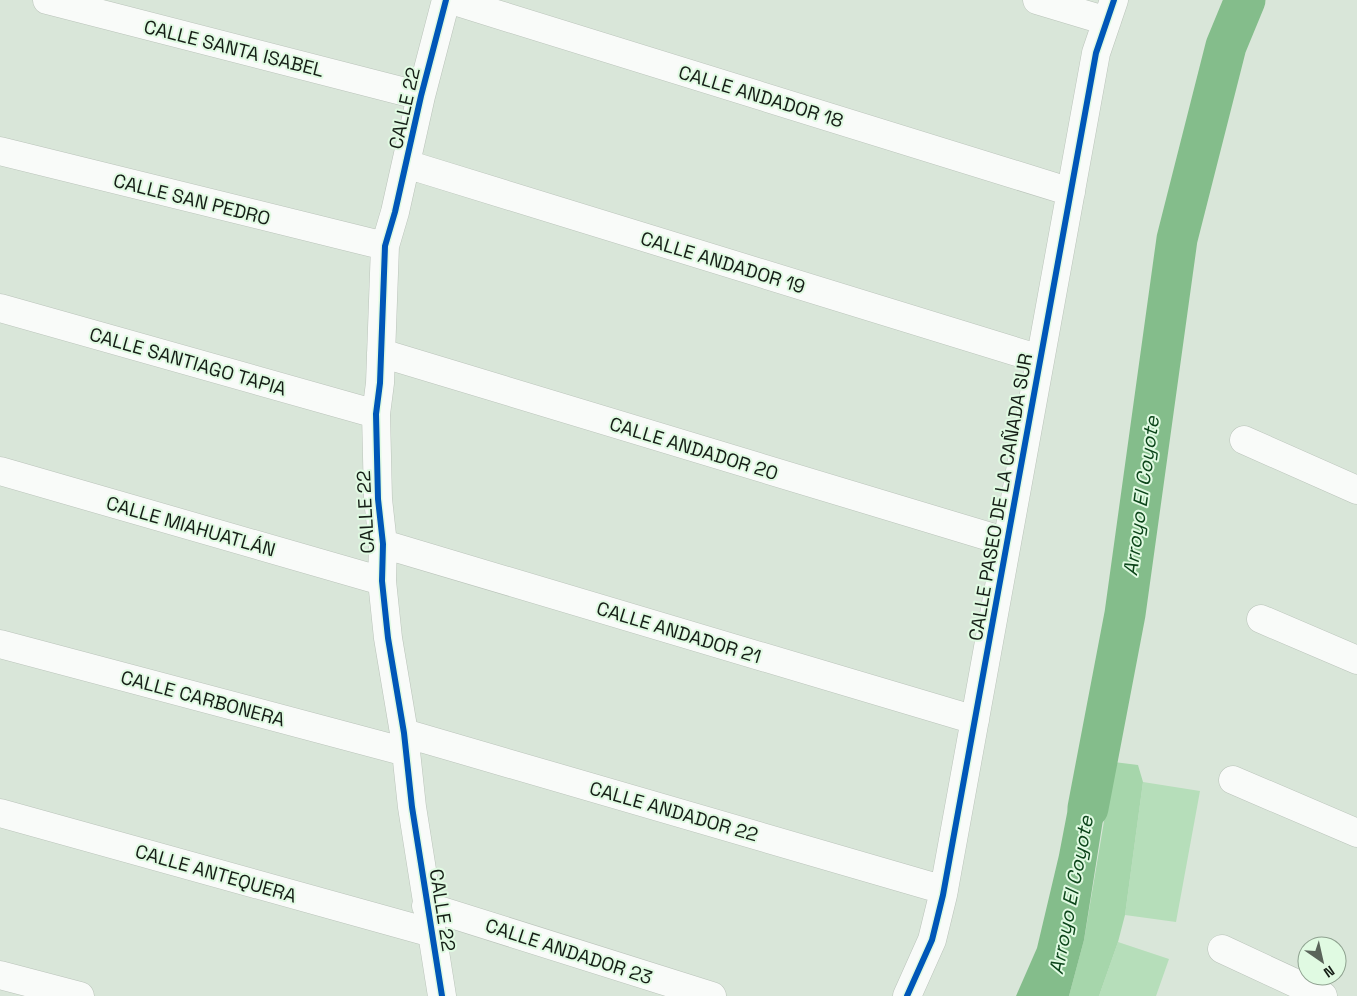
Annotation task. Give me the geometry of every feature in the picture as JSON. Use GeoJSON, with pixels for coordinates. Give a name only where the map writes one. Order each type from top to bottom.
{"type":"FeatureCollection","features":[{"type":"Feature","properties":{"kind":"street","name":"CALLE SANTA ISABEL"},"geometry":{"type":"LineString","coordinates":[[47,0],[421,96]]}},
{"type":"Feature","properties":{"kind":"street","name":"CALLE 22"},"geometry":{"type":"LineString","coordinates":[[442,996],[426,906],[405,742],[388,638],[382,581],[383,544],[378,499],[376,414],[380,383],[385,246],[446,0]]}},
{"type":"Feature","properties":{"kind":"street","name":"CALLE ANDADOR 18"},"geometry":{"type":"LineString","coordinates":[[451,0],[1071,192]]}},
{"type":"Feature","properties":{"kind":"street"},"geometry":{"type":"LineString","coordinates":[[1036,0],[1110,11]]}},
{"type":"Feature","properties":{"kind":"street","name":"CALLE PASEO DE LA CAÑADA SUR"},"geometry":{"type":"LineString","coordinates":[[907,996],[932,940],[944,890],[1096,53],[1110,11]]}},
{"type":"Feature","properties":{"kind":"street","name":"CALLE SAN PEDRO"},"geometry":{"type":"LineString","coordinates":[[0,151],[385,246]]}},
{"type":"Feature","properties":{"kind":"street","name":"CALLE ANDADOR 19"},"geometry":{"type":"LineString","coordinates":[[406,164],[1040,360]]}},
{"type":"Feature","properties":{"kind":"street","name":"CALLE SANTIAGO TAPIA"},"geometry":{"type":"LineString","coordinates":[[0,308],[376,414]]}},
{"type":"Feature","properties":{"kind":"street","name":"CALLE ANDADOR 20"},"geometry":{"type":"LineString","coordinates":[[381,353],[1007,542]]}},
{"type":"Feature","properties":{"kind":"street"},"geometry":{"type":"LineString","coordinates":[[1244,440],[1357,490]]}},
{"type":"Feature","properties":{"kind":"street","name":"CALLE MIAHUATLÁN"},"geometry":{"type":"LineString","coordinates":[[0,471],[382,581]]}},
{"type":"Feature","properties":{"kind":"street","name":"CALLE ANDADOR 21"},"geometry":{"type":"LineString","coordinates":[[383,544],[975,720]]}},
{"type":"Feature","properties":{"kind":"street"},"geometry":{"type":"LineString","coordinates":[[1262,619],[1357,660]]}},
{"type":"Feature","properties":{"kind":"street","name":"CALLE CARBONERA"},"geometry":{"type":"LineString","coordinates":[[0,644],[405,742]]}},
{"type":"Feature","properties":{"kind":"street","name":"CALLE ANDADOR 22"},"geometry":{"type":"LineString","coordinates":[[405,742],[944,890]]}},
{"type":"Feature","properties":{"kind":"street"},"geometry":{"type":"LineString","coordinates":[[1233,780],[1357,833]]}},
{"type":"Feature","properties":{"kind":"street","name":"CALLE ANTEQUERA"},"geometry":{"type":"LineString","coordinates":[[0,813],[432,933]]}},
{"type":"Feature","properties":{"kind":"street","name":"CALLE ANDADOR 23"},"geometry":{"type":"LineString","coordinates":[[426,906],[712,996]]}},
{"type":"Feature","properties":{"kind":"street"},"geometry":{"type":"LineString","coordinates":[[1222,949],[1322,996]]}},
{"type":"Feature","properties":{"kind":"street"},"geometry":{"type":"LineString","coordinates":[[0,975],[80,996]]}},
{"type":"Feature","properties":{"kind":"shaded area"},"geometry":{"type":"Polygon","coordinates":[[[1114,762],[1138,765],[1143,782],[1125,915],[1118,942],[1099,996],[1069,996],[1084,940],[1114,762]]]}},
{"type":"Feature","properties":{"kind":"shaded area"},"geometry":{"type":"Polygon","coordinates":[[[1143,782],[1200,791],[1176,922],[1125,915],[1143,782]]]}},
{"type":"Feature","properties":{"kind":"shaded area"},"geometry":{"type":"Polygon","coordinates":[[[1118,942],[1169,959],[1156,996],[1099,996],[1118,942]]]}},
{"type":"Feature","properties":{"kind":"water"},"geometry":{"type":"Polygon","coordinates":[[[1079,751],[1115,756],[1084,940],[1069,996],[1016,996],[1037,948],[1059,855],[1079,751]]]}},
{"type":"Feature","properties":{"kind":"waterway","name":"Arroyo El Coyote"},"geometry":{"type":"LineString","coordinates":[[1088,808],[1125,614],[1177,239],[1226,46],[1245,0]]}},
{"type":"Feature","properties":{"kind":"cycle path"},"geometry":{"type":"LineString","coordinates":[[442,996],[412,807],[404,733],[388,638],[382,581],[383,544],[378,499],[376,414],[380,383],[385,246],[395,212],[421,96],[446,0]]}},
{"type":"Feature","properties":{"kind":"cycle path"},"geometry":{"type":"LineString","coordinates":[[907,996],[932,940],[943,895],[1096,53],[1114,0]]}}]}
